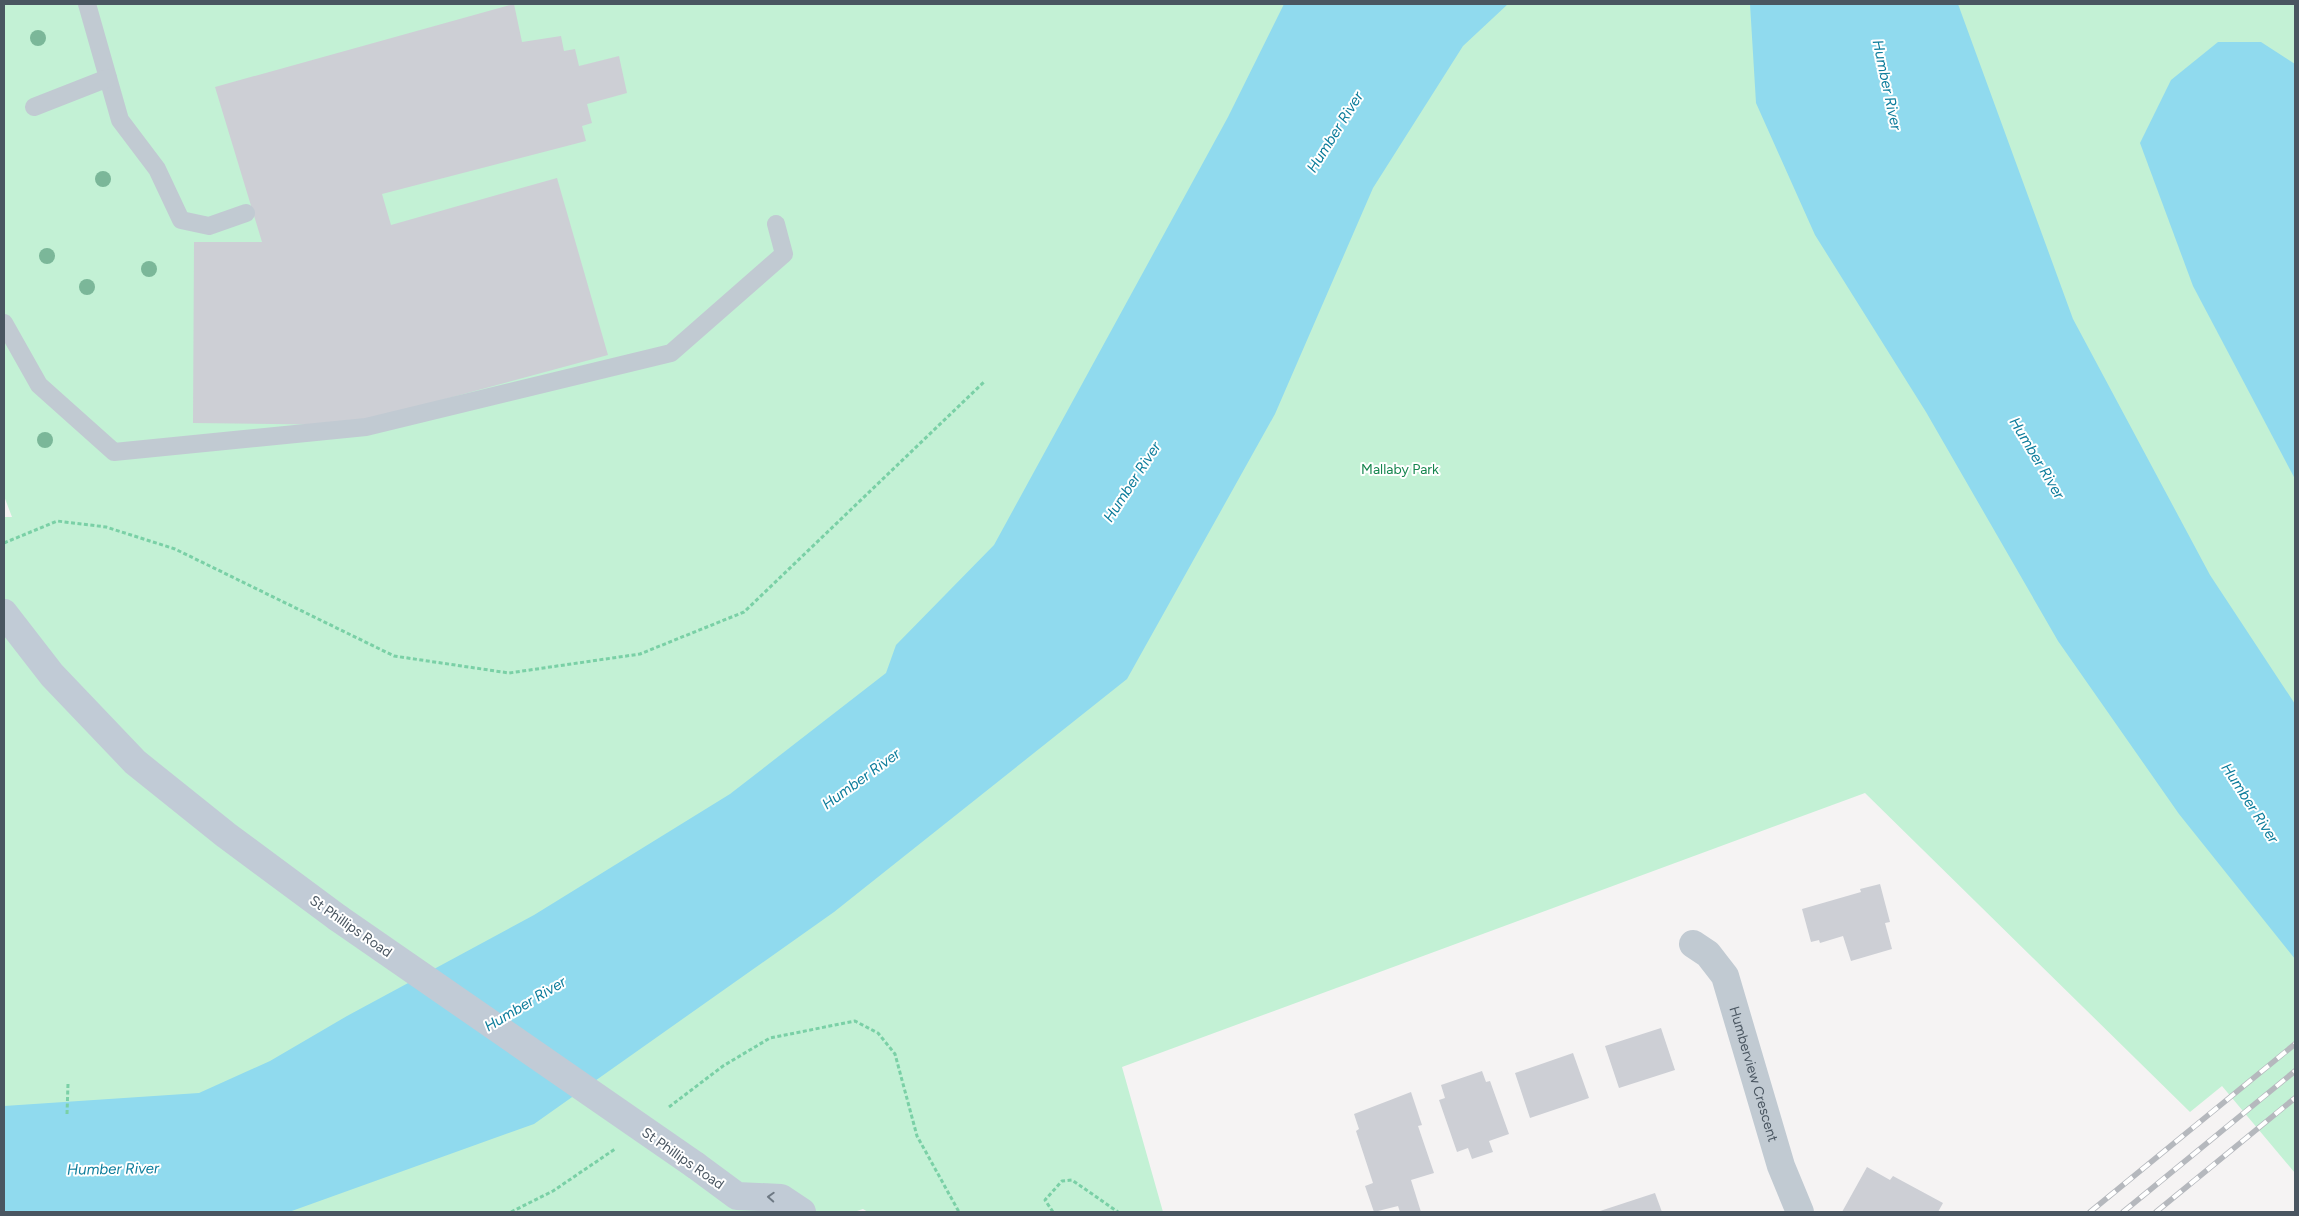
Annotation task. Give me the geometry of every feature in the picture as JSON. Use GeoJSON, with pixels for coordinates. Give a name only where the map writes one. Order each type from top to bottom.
{"type":"FeatureCollection","features":[{"type":"Feature","properties":{"kind":"main road","name":"St Phillips Road"},"geometry":{"type":"LineString","coordinates":[[4,613],[52,675],[135,762],[226,835],[338,918],[695,1165],[739,1204],[781,1198],[802,1212]]}},
{"type":"Feature","properties":{"kind":"street","name":"Humberview Crescent"},"geometry":{"type":"LineString","coordinates":[[1693,944],[1708,954],[1725,976],[1781,1166],[1800,1212]]}},
{"type":"Feature","properties":{"kind":"lane"},"geometry":{"type":"LineString","coordinates":[[87,4],[120,120],[157,169],[181,220],[209,226],[246,213]]}},
{"type":"Feature","properties":{"kind":"lane"},"geometry":{"type":"LineString","coordinates":[[34,107],[108,78]]}},
{"type":"Feature","properties":{"kind":"lane"},"geometry":{"type":"LineString","coordinates":[[4,323],[39,385],[114,452],[366,427],[671,353],[784,254],[776,224]]}},
{"type":"Feature","properties":{"kind":"path"},"geometry":{"type":"LineString","coordinates":[[4,542],[57,521],[106,527],[175,549],[394,656],[509,672],[640,654],[744,612],[984,382]]}},
{"type":"Feature","properties":{"kind":"path"},"geometry":{"type":"LineString","coordinates":[[662,1113],[723,1066],[770,1038],[855,1021],[878,1033],[895,1054],[917,1136],[959,1212]]}},
{"type":"Feature","properties":{"kind":"path"},"geometry":{"type":"LineString","coordinates":[[67,1114],[68,1084]]}},
{"type":"Feature","properties":{"kind":"path"},"geometry":{"type":"LineString","coordinates":[[511,1212],[553,1191],[616,1148]]}},
{"type":"Feature","properties":{"kind":"path"},"geometry":{"type":"LineString","coordinates":[[1053,1212],[1045,1200],[1062,1181],[1072,1180],[1118,1212]]}},
{"type":"Feature","properties":{"kind":"green space","name":"Mallaby Park"},"geometry":{"type":"Polygon","coordinates":[[[4,4],[2295,4],[2295,1173],[2222,1086],[2190,1112],[1865,793],[1122,1067],[1163,1212],[868,1212],[863,1209],[854,1212],[4,1212],[4,517],[12,517],[4,496],[4,4]]]}},
{"type":"Feature","properties":{"kind":"water","name":"Humber River"},"geometry":{"type":"Polygon","coordinates":[[[1284,4],[1508,4],[1463,46],[1373,188],[1275,414],[1127,679],[834,912],[534,1124],[289,1212],[4,1212],[4,1106],[199,1093],[270,1061],[347,1016],[534,915],[730,794],[886,673],[896,645],[994,545],[1228,117],[1284,4]]]}},
{"type":"Feature","properties":{"kind":"water","name":"Humber River"},"geometry":{"type":"Polygon","coordinates":[[[1750,4],[1958,4],[2073,319],[2210,575],[2295,704],[2295,959],[2179,814],[2058,641],[1926,412],[1815,235],[1756,103],[1750,4]]]}},
{"type":"Feature","properties":{"kind":"water"},"geometry":{"type":"Polygon","coordinates":[[[2218,42],[2261,42],[2295,64],[2295,479],[2193,286],[2140,143],[2171,80],[2218,42]]]}},
{"type":"Feature","properties":{"kind":"building"},"geometry":{"type":"Polygon","coordinates":[[[514,4],[522,42],[561,36],[564,51],[575,49],[579,66],[619,56],[627,93],[587,104],[592,123],[582,126],[586,141],[382,194],[391,225],[557,178],[608,355],[349,425],[193,423],[194,242],[262,242],[215,87],[514,4]]]}},
{"type":"Feature","properties":{"kind":"building"},"geometry":{"type":"Polygon","coordinates":[[[1880,884],[1890,922],[1885,923],[1892,949],[1851,961],[1843,936],[1820,943],[1819,940],[1811,942],[1802,909],[1861,892],[1860,889],[1880,884]]]}},
{"type":"Feature","properties":{"kind":"building"},"geometry":{"type":"Polygon","coordinates":[[[1661,1028],[1675,1070],[1619,1088],[1605,1046],[1661,1028]]]}},
{"type":"Feature","properties":{"kind":"building"},"geometry":{"type":"Polygon","coordinates":[[[1573,1053],[1589,1098],[1530,1118],[1515,1073],[1573,1053]]]}},
{"type":"Feature","properties":{"kind":"building"},"geometry":{"type":"Polygon","coordinates":[[[1482,1071],[1486,1082],[1490,1081],[1509,1134],[1489,1141],[1493,1152],[1472,1159],[1468,1148],[1457,1152],[1439,1100],[1445,1098],[1441,1085],[1482,1071]]]}},
{"type":"Feature","properties":{"kind":"building"},"geometry":{"type":"Polygon","coordinates":[[[1411,1092],[1422,1125],[1418,1126],[1434,1173],[1411,1180],[1421,1212],[1400,1212],[1398,1206],[1374,1212],[1365,1186],[1373,1183],[1356,1131],[1359,1129],[1354,1114],[1411,1092]]]}},
{"type":"Feature","properties":{"kind":"building"},"geometry":{"type":"Polygon","coordinates":[[[1867,1167],[1890,1180],[1893,1176],[1943,1203],[1938,1212],[1842,1212],[1867,1167]]]}},
{"type":"Feature","properties":{"kind":"building"},"geometry":{"type":"Polygon","coordinates":[[[1655,1193],[1662,1212],[1597,1212],[1655,1193]]]}},
{"type":"Feature","properties":{"kind":"railway"},"geometry":{"type":"LineString","coordinates":[[2090,1212],[2295,1044]]}},
{"type":"Feature","properties":{"kind":"railway"},"geometry":{"type":"LineString","coordinates":[[2123,1212],[2295,1071]]}},
{"type":"Feature","properties":{"kind":"railway"},"geometry":{"type":"LineString","coordinates":[[2156,1212],[2295,1098]]}}]}
